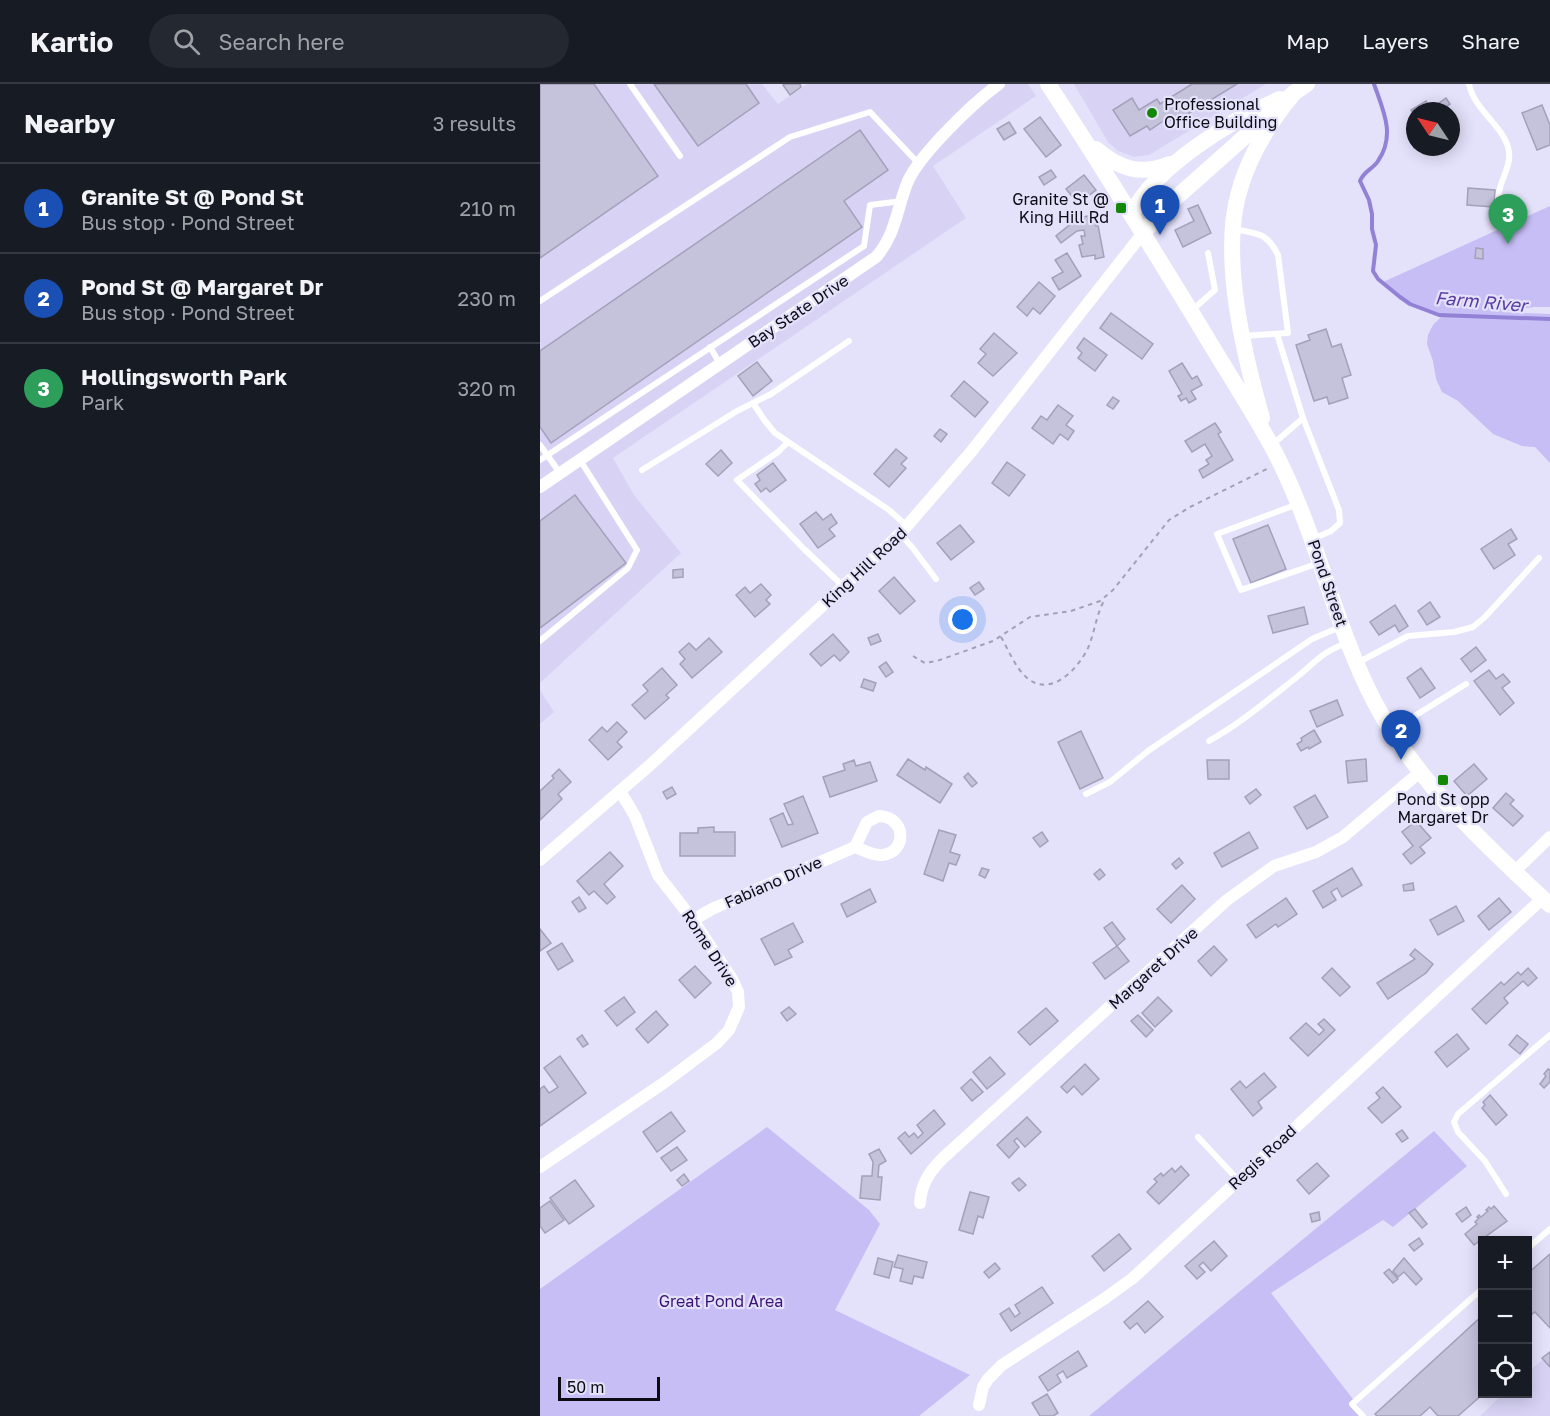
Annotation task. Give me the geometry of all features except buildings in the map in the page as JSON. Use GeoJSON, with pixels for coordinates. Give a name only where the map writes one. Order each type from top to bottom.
{"type":"FeatureCollection","features":[{"type":"Feature","properties":{"kind":"main road"},"geometry":{"type":"LineString","coordinates":[[1048,84],[1080,132],[1105,157],[1132,170],[1154,170],[1182,158]]}},
{"type":"Feature","properties":{"kind":"main road"},"geometry":{"type":"LineString","coordinates":[[1132,214],[1146,190],[1182,158],[1242,117],[1297,87]]}},
{"type":"Feature","properties":{"kind":"main road"},"geometry":{"type":"LineString","coordinates":[[1271,445],[1254,390],[1243,336],[1235,278],[1233,228],[1238,193],[1250,163],[1267,130],[1297,87]]}},
{"type":"Feature","properties":{"kind":"main road"},"geometry":{"type":"LineString","coordinates":[[1143,233],[1168,205],[1297,87]]}},
{"type":"Feature","properties":{"kind":"main road","name":"Pond Street"},"geometry":{"type":"LineString","coordinates":[[1080,132],[1271,445],[1313,539],[1357,663],[1375,703],[1391,730],[1420,772],[1456,813],[1546,902]]}},
{"type":"Feature","properties":{"kind":"street","name":"Bay State Drive"},"geometry":{"type":"LineString","coordinates":[[540,487],[876,257],[891,234],[908,181],[919,164],[972,107],[999,84]]}},
{"type":"Feature","properties":{"kind":"street","name":"King Hill Road"},"geometry":{"type":"LineString","coordinates":[[540,860],[620,792],[904,530],[971,452],[1143,233]]}},
{"type":"Feature","properties":{"kind":"street","name":"Margaret Drive"},"geometry":{"type":"LineString","coordinates":[[920,1203],[927,1179],[943,1158],[1227,900],[1274,866],[1316,852],[1343,837],[1420,772]]}},
{"type":"Feature","properties":{"kind":"street","name":"Rome Drive"},"geometry":{"type":"LineString","coordinates":[[540,1167],[679,1072],[717,1043],[729,1030],[739,1007],[738,992],[732,979],[693,920],[658,875],[632,808],[620,792]]}},
{"type":"Feature","properties":{"kind":"street"},"geometry":{"type":"LineString","coordinates":[[1515,872],[1550,837]]}},
{"type":"Feature","properties":{"kind":"street","name":"Fabiano Drive"},"geometry":{"type":"LineString","coordinates":[[693,920],[712,909],[855,847]]}},
{"type":"Feature","properties":{"kind":"street","name":"Regis Road"},"geometry":{"type":"LineString","coordinates":[[979,1405],[983,1387],[1002,1365],[1124,1285],[1546,902]]}},
{"type":"Feature","properties":{"kind":"lane"},"geometry":{"type":"LineString","coordinates":[[630,84],[680,156]]}},
{"type":"Feature","properties":{"kind":"lane"},"geometry":{"type":"LineString","coordinates":[[1469,84],[1475,100],[1504,138],[1509,149],[1509,160],[1500,189],[1498,206]]}},
{"type":"Feature","properties":{"kind":"lane"},"geometry":{"type":"LineString","coordinates":[[540,301],[790,137],[870,112],[919,164]]}},
{"type":"Feature","properties":{"kind":"lane"},"geometry":{"type":"LineString","coordinates":[[540,460],[864,246],[870,205],[902,201]]}},
{"type":"Feature","properties":{"kind":"lane"},"geometry":{"type":"LineString","coordinates":[[1233,228],[1257,233],[1273,244],[1278,255],[1288,333],[1243,336]]}},
{"type":"Feature","properties":{"kind":"lane"},"geometry":{"type":"LineString","coordinates":[[864,246],[876,257]]}},
{"type":"Feature","properties":{"kind":"lane"},"geometry":{"type":"LineString","coordinates":[[1190,311],[1215,290],[1208,253]]}},
{"type":"Feature","properties":{"kind":"lane"},"geometry":{"type":"LineString","coordinates":[[1277,334],[1303,418],[1339,510],[1340,523],[1331,531],[1313,539]]}},
{"type":"Feature","properties":{"kind":"lane"},"geometry":{"type":"LineString","coordinates":[[642,470],[736,411],[771,394],[849,341]]}},
{"type":"Feature","properties":{"kind":"lane"},"geometry":{"type":"LineString","coordinates":[[710,347],[720,364]]}},
{"type":"Feature","properties":{"kind":"lane"},"geometry":{"type":"LineString","coordinates":[[753,403],[770,428],[889,510],[904,530],[912,547],[936,579]]}},
{"type":"Feature","properties":{"kind":"lane"},"geometry":{"type":"LineString","coordinates":[[1271,445],[1303,418]]}},
{"type":"Feature","properties":{"kind":"lane"},"geometry":{"type":"LineString","coordinates":[[788,442],[778,452],[737,480],[843,587]]}},
{"type":"Feature","properties":{"kind":"lane"},"geometry":{"type":"LineString","coordinates":[[540,445],[560,473]]}},
{"type":"Feature","properties":{"kind":"lane"},"geometry":{"type":"LineString","coordinates":[[540,641],[628,568],[637,550],[580,460]]}},
{"type":"Feature","properties":{"kind":"lane"},"geometry":{"type":"LineString","coordinates":[[1299,504],[1217,534],[1241,590],[1321,562]]}},
{"type":"Feature","properties":{"kind":"lane"},"geometry":{"type":"LineString","coordinates":[[1357,663],[1408,636],[1454,633],[1473,627],[1539,558]]}},
{"type":"Feature","properties":{"kind":"lane"},"geometry":{"type":"LineString","coordinates":[[1086,794],[1110,782],[1148,752],[1312,639],[1343,626]]}},
{"type":"Feature","properties":{"kind":"lane"},"geometry":{"type":"LineString","coordinates":[[1209,741],[1244,720],[1319,656],[1349,643]]}},
{"type":"Feature","properties":{"kind":"lane"},"geometry":{"type":"LineString","coordinates":[[1391,730],[1466,684]]}},
{"type":"Feature","properties":{"kind":"lane"},"geometry":{"type":"LineString","coordinates":[[1506,1194],[1485,1161],[1458,1132],[1454,1122],[1458,1114],[1550,1035]]}},
{"type":"Feature","properties":{"kind":"lane"},"geometry":{"type":"LineString","coordinates":[[1198,1137],[1238,1180]]}},
{"type":"Feature","properties":{"kind":"lane"},"geometry":{"type":"LineString","coordinates":[[1532,1245],[1550,1229]]}},
{"type":"Feature","properties":{"kind":"lane"},"geometry":{"type":"LineString","coordinates":[[1363,1416],[1352,1404],[1481,1290]]}},
{"type":"Feature","properties":{"kind":"path"},"geometry":{"type":"LineString","coordinates":[[1001,637],[1025,677],[1045,684],[1059,681],[1070,674],[1080,662],[1088,647],[1099,610],[1107,596],[1169,520],[1190,507],[1280,463]]}},
{"type":"Feature","properties":{"kind":"path"},"geometry":{"type":"LineString","coordinates":[[913,656],[925,663],[937,661],[1001,637],[1016,624],[1030,617],[1079,609],[1107,596]]}},
{"type":"Feature","properties":{"kind":"shaded area"},"geometry":{"type":"Polygon","coordinates":[[[540,84],[762,84],[778,104],[807,84],[1028,84],[1036,96],[933,166],[966,218],[613,458],[634,495],[681,553],[540,683],[540,84]]]}},
{"type":"Feature","properties":{"kind":"shaded area"},"geometry":{"type":"Polygon","coordinates":[[[1074,84],[1266,84],[1149,155],[1134,157],[1118,151],[1108,142],[1074,84]]]}},
{"type":"Feature","properties":{"kind":"shaded area"},"geometry":{"type":"Polygon","coordinates":[[[540,690],[554,712],[540,724],[540,690]]]}},
{"type":"Feature","properties":{"kind":"shaded area"},"geometry":{"type":"Polygon","coordinates":[[[1550,1353],[1550,1416],[1480,1416],[1499,1398],[1532,1398],[1532,1369],[1550,1353]]]}},
{"type":"Feature","properties":{"kind":"green space"},"geometry":{"type":"Polygon","coordinates":[[[1550,206],[1550,307],[1501,312],[1550,314],[1550,463],[1535,447],[1522,446],[1493,434],[1458,401],[1442,392],[1436,379],[1427,344],[1433,325],[1442,316],[1397,296],[1381,283],[1550,206]]]}},
{"type":"Feature","properties":{"kind":"green space","name":"Great Pond Area"},"geometry":{"type":"Polygon","coordinates":[[[767,1127],[869,1210],[880,1224],[835,1310],[970,1375],[919,1416],[540,1416],[540,1289],[767,1127]]]}},
{"type":"Feature","properties":{"kind":"green space"},"geometry":{"type":"Polygon","coordinates":[[[1434,1131],[1467,1166],[1393,1227],[1383,1220],[1271,1293],[1366,1416],[1089,1416],[1434,1131]]]}},
{"type":"Feature","properties":{"kind":"waterway","name":"Farm River"},"geometry":{"type":"LineString","coordinates":[[1374,84],[1386,122],[1386,142],[1378,161],[1360,181],[1369,200],[1372,214],[1372,229],[1376,245],[1373,271],[1378,279],[1410,304],[1439,315],[1550,319]]}},
{"type":"Feature","properties":{"kind":"place","name":"Professional Office Building"},"geometry":{"type":"Point","coordinates":[1152,113]}},
{"type":"Feature","properties":{"kind":"place","name":"Granite St @ King Hill Rd"},"geometry":{"type":"Point","coordinates":[1121,208]}},
{"type":"Feature","properties":{"kind":"place","name":"Granite St @ Pond St"},"geometry":{"type":"Point","coordinates":[1160,235]}},
{"type":"Feature","properties":{"kind":"place","name":"Hollingsworth Park"},"geometry":{"type":"Point","coordinates":[1508,244]}},
{"type":"Feature","properties":{"kind":"place","name":"Pond St @ Margaret Dr"},"geometry":{"type":"Point","coordinates":[1401,760]}},
{"type":"Feature","properties":{"kind":"place","name":"Pond St opp Margaret Dr"},"geometry":{"type":"Point","coordinates":[1443,780]}}]}
